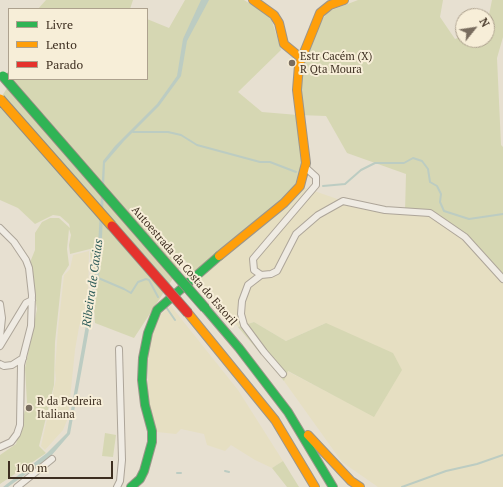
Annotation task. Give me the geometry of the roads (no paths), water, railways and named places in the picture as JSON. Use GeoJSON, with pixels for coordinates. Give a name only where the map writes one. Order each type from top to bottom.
{"type":"FeatureCollection","features":[{"type":"Feature","properties":{"kind":"main road"},"geometry":{"type":"LineString","coordinates":[[253,0],[274,14],[279,23],[284,44],[301,58]]}},
{"type":"Feature","properties":{"kind":"main road"},"geometry":{"type":"LineString","coordinates":[[131,487],[140,479],[144,472],[152,442],[152,431],[145,405],[142,380],[143,358],[148,333],[161,305],[195,275],[288,200],[300,186],[306,168],[297,90],[301,58],[320,13],[330,5],[344,0]]}},
{"type":"Feature","properties":{"kind":"main road","name":"Autoestrada da Costa do Estoril"},"geometry":{"type":"LineString","coordinates":[[1,75],[239,348],[288,412],[334,487]]}},
{"type":"Feature","properties":{"kind":"main road"},"geometry":{"type":"LineString","coordinates":[[0,99],[188,313],[275,420],[315,487]]}},
{"type":"Feature","properties":{"kind":"main road"},"geometry":{"type":"LineString","coordinates":[[288,412],[351,481],[360,487]]}},
{"type":"Feature","properties":{"kind":"street"},"geometry":{"type":"LineString","coordinates":[[261,275],[254,270],[253,259],[316,184],[316,177],[306,168]]}},
{"type":"Feature","properties":{"kind":"street"},"geometry":{"type":"LineString","coordinates":[[283,374],[244,325],[241,314],[242,301],[248,285],[261,275],[271,274],[277,271],[296,234],[318,215],[343,201],[385,210],[430,213],[465,237],[503,279]]}},
{"type":"Feature","properties":{"kind":"street"},"geometry":{"type":"LineString","coordinates":[[0,228],[14,242],[26,260],[29,268],[32,300],[31,326],[20,373],[22,405],[20,425],[11,442],[0,447]]}},
{"type":"Feature","properties":{"kind":"street"},"geometry":{"type":"LineString","coordinates":[[0,346],[26,302],[32,300]]}},
{"type":"Feature","properties":{"kind":"street"},"geometry":{"type":"LineString","coordinates":[[0,304],[2,318],[0,337]]}},
{"type":"Feature","properties":{"kind":"street"},"geometry":{"type":"LineString","coordinates":[[117,487],[120,481],[122,460],[119,349]]}},
{"type":"Feature","properties":{"kind":"street"},"geometry":{"type":"LineString","coordinates":[[0,364],[4,366],[12,365],[23,358]]}},
{"type":"Feature","properties":{"kind":"street"},"geometry":{"type":"LineString","coordinates":[[17,487],[52,459]]}},
{"type":"Feature","properties":{"kind":"waterway"},"geometry":{"type":"LineString","coordinates":[[133,132],[168,132],[181,135],[197,145],[260,162],[270,162],[296,172]]}},
{"type":"Feature","properties":{"kind":"waterway"},"geometry":{"type":"LineString","coordinates":[[323,186],[345,184],[361,170],[375,163],[404,163],[413,158],[422,161],[428,169],[430,182],[437,186],[441,194],[440,202],[444,211],[469,219],[503,214]]}},
{"type":"Feature","properties":{"kind":"waterway","name":"Ribeira de Caxias"},"geometry":{"type":"LineString","coordinates":[[96,277],[131,293],[138,282],[146,279],[149,280],[158,297]]}},
{"type":"Feature","properties":{"kind":"waterway"},"geometry":{"type":"LineString","coordinates":[[166,307],[175,320]]}},
{"type":"Feature","properties":{"kind":"waterway"},"geometry":{"type":"LineString","coordinates":[[402,487],[446,471],[477,464],[503,455]]}},
{"type":"Feature","properties":{"kind":"waterway"},"geometry":{"type":"LineString","coordinates":[[225,471],[229,472]]}},
{"type":"Feature","properties":{"kind":"place","name":"Estr Cacém (X) R Qta Moura"},"geometry":{"type":"Point","coordinates":[292,63]}},
{"type":"Feature","properties":{"kind":"place","name":"R da Pedreira Italiana"},"geometry":{"type":"Point","coordinates":[29,408]}}]}
